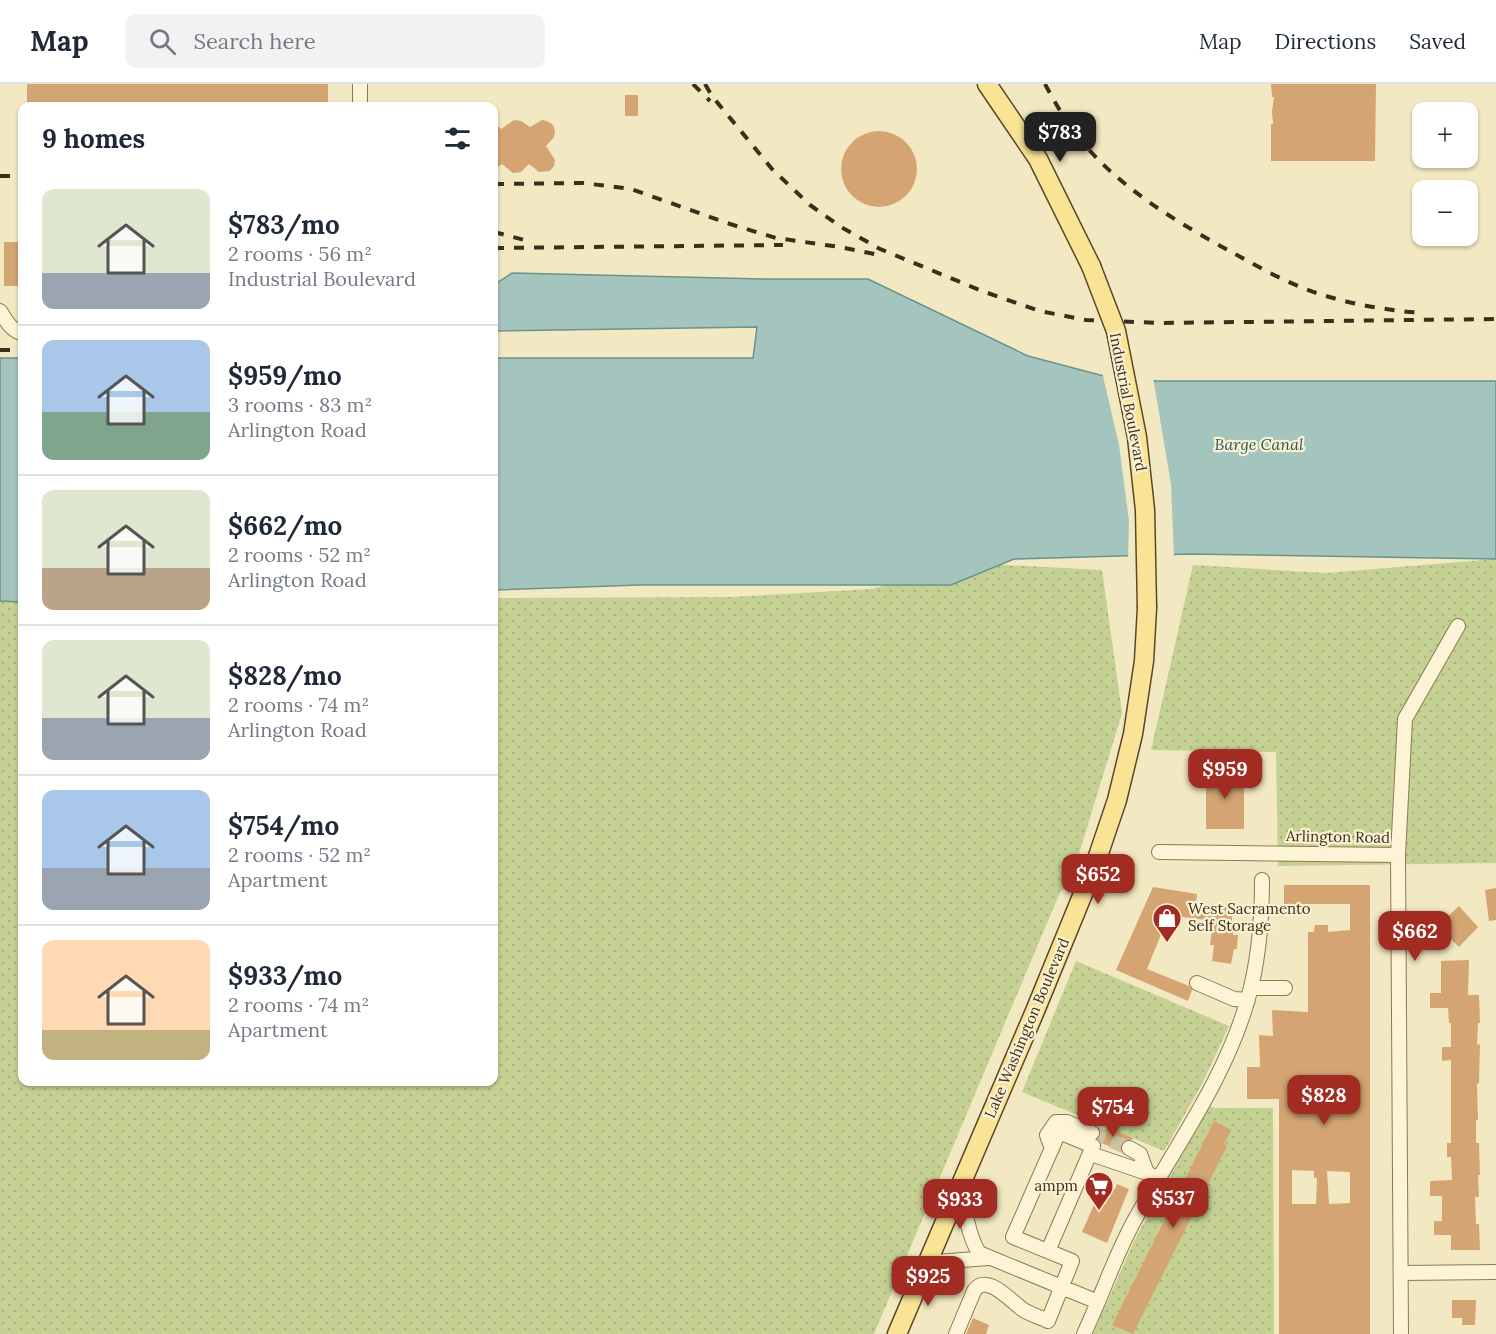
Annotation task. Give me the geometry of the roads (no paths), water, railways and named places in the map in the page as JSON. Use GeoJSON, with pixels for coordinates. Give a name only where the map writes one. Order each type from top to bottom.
{"type":"FeatureCollection","features":[{"type":"Feature","properties":{"kind":"main road","name":"Industrial Boulevard"},"geometry":{"type":"LineString","coordinates":[[987,84],[1038,159],[1091,266],[1116,332],[1137,437],[1145,510],[1147,608]]}},
{"type":"Feature","properties":{"kind":"main road","name":"Lake Washington Boulevard"},"geometry":{"type":"LineString","coordinates":[[897,1334],[1096,862],[1117,800],[1136,713],[1144,661],[1147,608]]}},
{"type":"Feature","properties":{"kind":"street"},"geometry":{"type":"LineString","coordinates":[[360,84],[360,102]]}},
{"type":"Feature","properties":{"kind":"street"},"geometry":{"type":"LineString","coordinates":[[0,311],[9,326],[18,332]]}},
{"type":"Feature","properties":{"kind":"street"},"geometry":{"type":"LineString","coordinates":[[1398,855],[1406,719],[1458,626]]}},
{"type":"Feature","properties":{"kind":"street","name":"Arlington Road"},"geometry":{"type":"LineString","coordinates":[[1159,852],[1398,855],[1401,1334]]}},
{"type":"Feature","properties":{"kind":"street"},"geometry":{"type":"LineString","coordinates":[[1084,1334],[1153,1176],[1225,1061],[1249,994],[1260,938],[1262,880]]}},
{"type":"Feature","properties":{"kind":"street"},"geometry":{"type":"LineString","coordinates":[[1197,983],[1234,999],[1285,988]]}},
{"type":"Feature","properties":{"kind":"street"},"geometry":{"type":"LineString","coordinates":[[1052,1149],[1047,1135],[1056,1122],[1067,1122],[1092,1132]]}},
{"type":"Feature","properties":{"kind":"street"},"geometry":{"type":"LineString","coordinates":[[956,1334],[974,1291],[982,1284],[995,1288],[1024,1311],[1048,1321],[1072,1261],[1014,1237],[1059,1132],[1093,1146],[1048,1251]]}},
{"type":"Feature","properties":{"kind":"street"},"geometry":{"type":"LineString","coordinates":[[1129,1148],[1140,1155],[1153,1176]]}},
{"type":"Feature","properties":{"kind":"street"},"geometry":{"type":"LineString","coordinates":[[1090,1154],[1153,1176]]}},
{"type":"Feature","properties":{"kind":"street"},"geometry":{"type":"LineString","coordinates":[[962,1180],[968,1229],[979,1253],[1098,1302]]}},
{"type":"Feature","properties":{"kind":"street"},"geometry":{"type":"LineString","coordinates":[[925,1266],[937,1262],[988,1258]]}},
{"type":"Feature","properties":{"kind":"street"},"geometry":{"type":"LineString","coordinates":[[1401,1273],[1496,1272]]}},
{"type":"Feature","properties":{"kind":"water","name":"Barge Canal"},"geometry":{"type":"Polygon","coordinates":[[[512,273],[868,279],[1028,356],[1100,375],[1157,381],[1496,381],[1496,559],[1189,554],[1014,559],[951,585],[640,585],[498,590],[498,358],[753,358],[757,327],[498,331],[498,282],[512,273]]]}},
{"type":"Feature","properties":{"kind":"water"},"geometry":{"type":"Polygon","coordinates":[[[0,358],[18,358],[18,602],[0,601],[0,358]]]}},
{"type":"Feature","properties":{"kind":"tunnel"},"geometry":{"type":"LineString","coordinates":[[1092,1133],[1129,1148]]}},
{"type":"Feature","properties":{"kind":"railway"},"geometry":{"type":"LineString","coordinates":[[693,84],[710,101]]}},
{"type":"Feature","properties":{"kind":"railway"},"geometry":{"type":"LineString","coordinates":[[705,84],[712,96],[772,169],[810,205],[841,227],[880,249],[982,291],[1040,311],[1086,320],[1160,323],[1496,319]]}},
{"type":"Feature","properties":{"kind":"railway"},"geometry":{"type":"LineString","coordinates":[[1045,84],[1076,134],[1110,171],[1150,203],[1193,230],[1260,268],[1308,290],[1366,306],[1423,313]]}},
{"type":"Feature","properties":{"kind":"railway"},"geometry":{"type":"LineString","coordinates":[[0,176],[18,176]]}},
{"type":"Feature","properties":{"kind":"railway"},"geometry":{"type":"LineString","coordinates":[[498,184],[583,183],[631,189],[776,238],[884,256]]}},
{"type":"Feature","properties":{"kind":"railway"},"geometry":{"type":"LineString","coordinates":[[498,233],[532,242]]}},
{"type":"Feature","properties":{"kind":"railway"},"geometry":{"type":"LineString","coordinates":[[498,248],[783,245]]}},
{"type":"Feature","properties":{"kind":"railway"},"geometry":{"type":"LineString","coordinates":[[0,350],[18,350]]}},
{"type":"Feature","properties":{"kind":"place","name":"West Sacramento Self Storage"},"geometry":{"type":"Point","coordinates":[1167,944]}},
{"type":"Feature","properties":{"kind":"place","name":"ampm"},"geometry":{"type":"Point","coordinates":[1099,1212]}}]}
